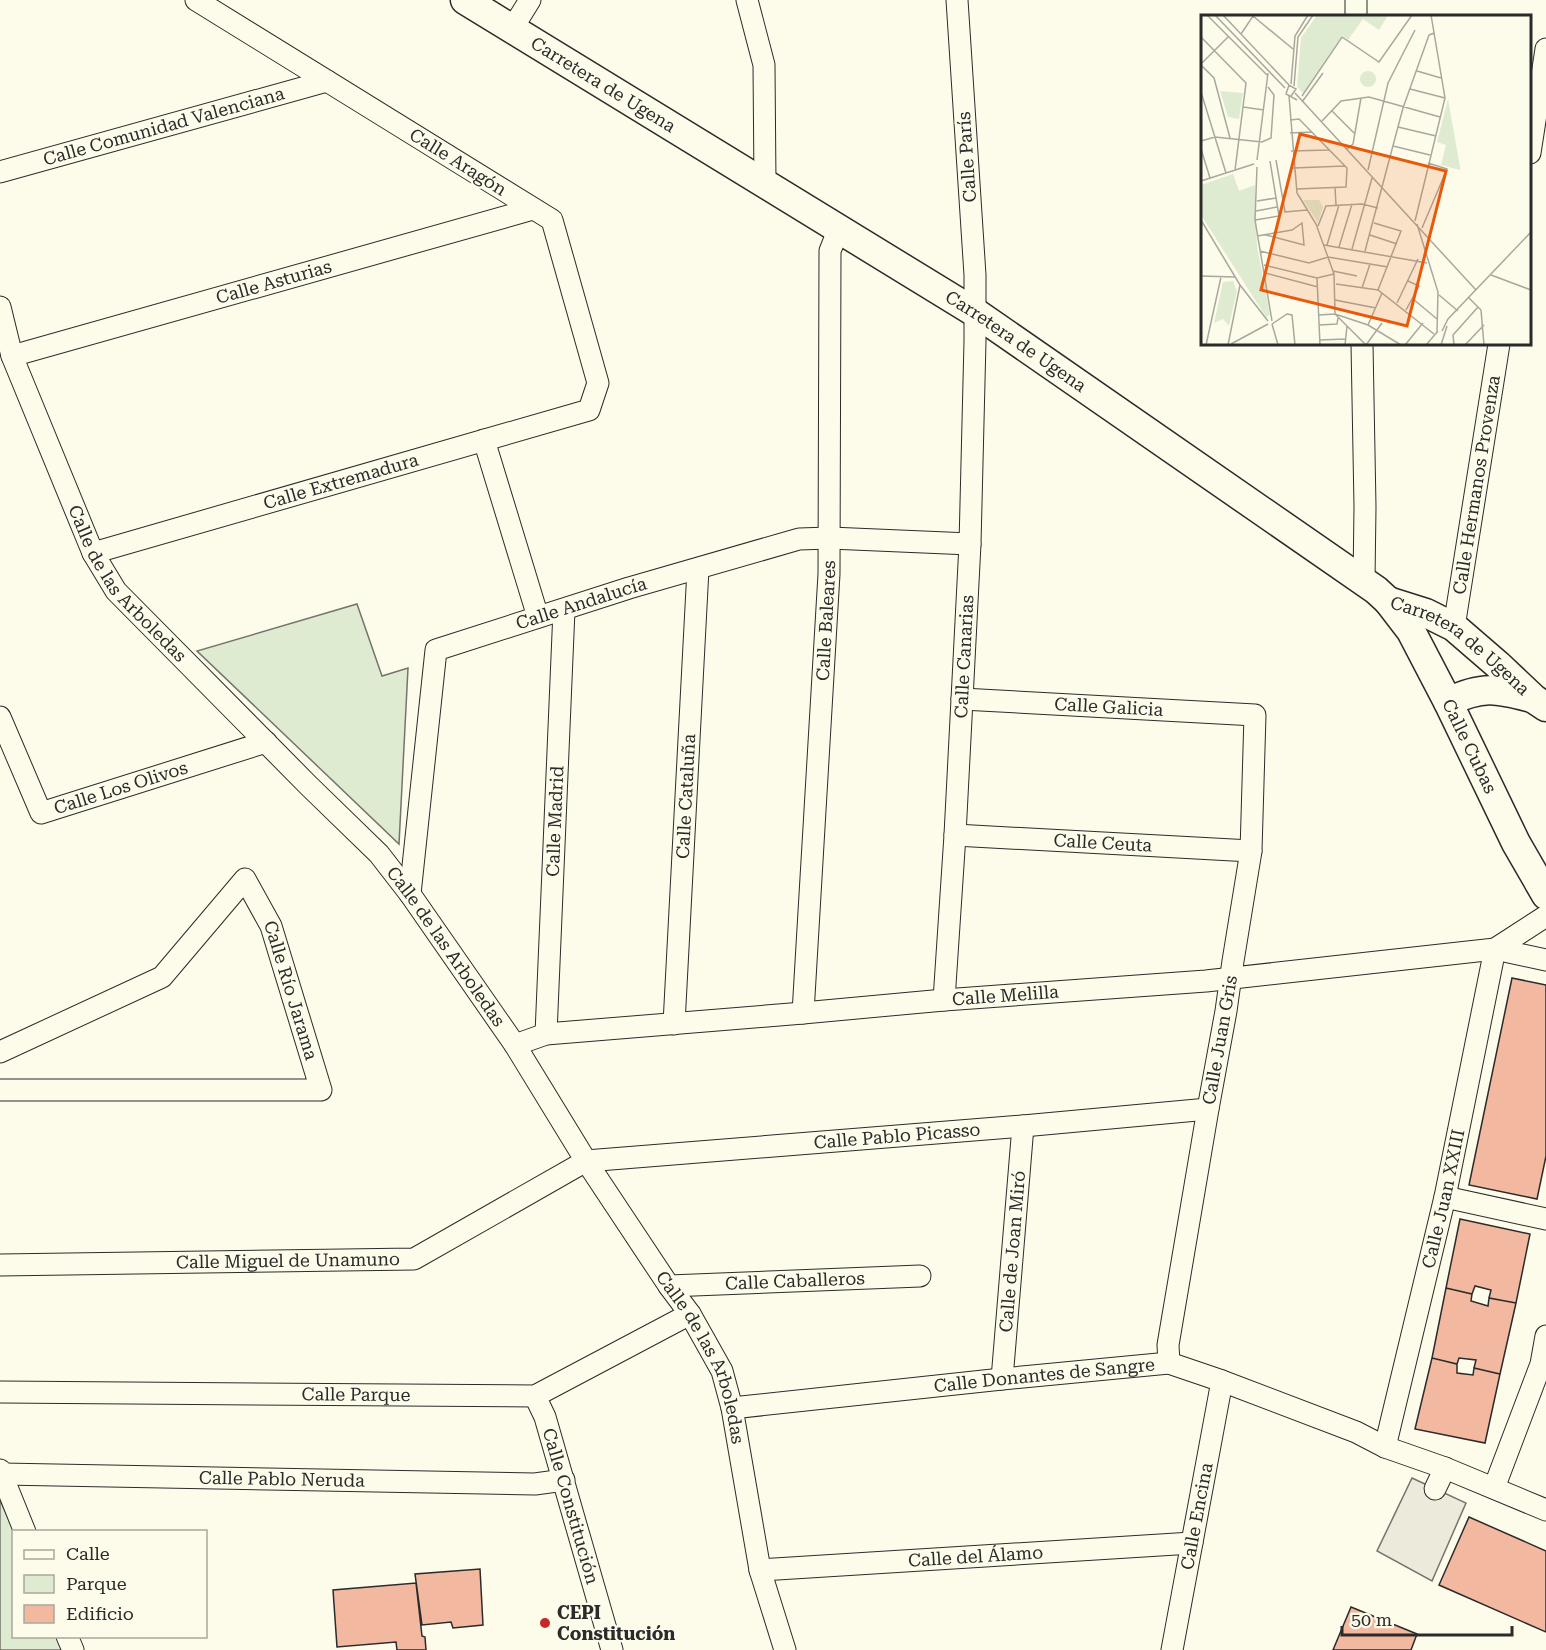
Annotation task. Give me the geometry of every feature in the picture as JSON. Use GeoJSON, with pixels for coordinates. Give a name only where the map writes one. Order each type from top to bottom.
{"type":"FeatureCollection","features":[{"type":"Feature","properties":{"kind":"main road","name":"Carretera de Ugena"},"geometry":{"type":"LineString","coordinates":[[465,0],[975,313],[1364,581],[1388,601],[1426,613],[1454,627],[1540,703]]}},
{"type":"Feature","properties":{"kind":"main road","name":"Calle Cubas"},"geometry":{"type":"LineString","coordinates":[[1388,601],[1411,631],[1516,843],[1546,895]]}},
{"type":"Feature","properties":{"kind":"main road"},"geometry":{"type":"LineString","coordinates":[[1448,702],[1479,690],[1502,690],[1540,703]]}},
{"type":"Feature","properties":{"kind":"street","name":"Calle Aragón"},"geometry":{"type":"LineString","coordinates":[[196,0],[552,220],[598,383],[589,410]]}},
{"type":"Feature","properties":{"kind":"street"},"geometry":{"type":"LineString","coordinates":[[512,28],[530,0]]}},
{"type":"Feature","properties":{"kind":"street"},"geometry":{"type":"LineString","coordinates":[[747,0],[764,65],[765,184]]}},
{"type":"Feature","properties":{"kind":"street","name":"Calle París"},"geometry":{"type":"LineString","coordinates":[[957,0],[975,275],[975,313]]}},
{"type":"Feature","properties":{"kind":"street"},"geometry":{"type":"LineString","coordinates":[[1531,146],[1546,49]]}},
{"type":"Feature","properties":{"kind":"street","name":"Calle Comunidad Valenciana"},"geometry":{"type":"LineString","coordinates":[[0,172],[327,81]]}},
{"type":"Feature","properties":{"kind":"street","name":"Calle Asturias"},"geometry":{"type":"LineString","coordinates":[[12,356],[534,209]]}},
{"type":"Feature","properties":{"kind":"street","name":"Calle Baleares"},"geometry":{"type":"LineString","coordinates":[[803,1013],[830,538],[831,251],[839,228]]}},
{"type":"Feature","properties":{"kind":"street","name":"Calle de las Arboledas"},"geometry":{"type":"LineString","coordinates":[[0,307],[12,356],[93,553],[116,591],[379,854],[410,894],[515,1044],[586,1161],[690,1314],[722,1371],[732,1408],[760,1570],[785,1650]]}},
{"type":"Feature","properties":{"kind":"street","name":"Calle Canarias"},"geometry":{"type":"LineString","coordinates":[[944,1000],[955,835],[969,544],[975,313]]}},
{"type":"Feature","properties":{"kind":"street"},"geometry":{"type":"LineString","coordinates":[[1362,345],[1364,581]]}},
{"type":"Feature","properties":{"kind":"street","name":"Calle Hermanos Provenza"},"geometry":{"type":"LineString","coordinates":[[1454,627],[1499,345]]}},
{"type":"Feature","properties":{"kind":"street","name":"Calle Extremadura"},"geometry":{"type":"LineString","coordinates":[[93,553],[589,410]]}},
{"type":"Feature","properties":{"kind":"street"},"geometry":{"type":"LineString","coordinates":[[484,440],[538,617]]}},
{"type":"Feature","properties":{"kind":"street","name":"Calle Andalucía"},"geometry":{"type":"LineString","coordinates":[[410,894],[436,650],[629,588],[798,539],[830,538],[969,544]]}},
{"type":"Feature","properties":{"kind":"street","name":"Calle Cataluña"},"geometry":{"type":"LineString","coordinates":[[674,1024],[698,569]]}},
{"type":"Feature","properties":{"kind":"street","name":"Calle Madrid"},"geometry":{"type":"LineString","coordinates":[[546,1034],[564,610]]}},
{"type":"Feature","properties":{"kind":"street","name":"Calle Galicia"},"geometry":{"type":"LineString","coordinates":[[962,699],[1255,715]]}},
{"type":"Feature","properties":{"kind":"street","name":"Calle Juan Gris"},"geometry":{"type":"LineString","coordinates":[[1169,1363],[1168,1345],[1226,1011],[1251,851],[1255,715]]}},
{"type":"Feature","properties":{"kind":"street","name":"Calle Los Olivos"},"geometry":{"type":"LineString","coordinates":[[0,717],[41,813],[266,742]]}},
{"type":"Feature","properties":{"kind":"street","name":"Calle Ceuta"},"geometry":{"type":"LineString","coordinates":[[955,835],[1251,851]]}},
{"type":"Feature","properties":{"kind":"street","name":"Calle Río Jarama"},"geometry":{"type":"LineString","coordinates":[[0,1052],[162,977],[245,879],[272,926],[321,1090],[0,1090]]}},
{"type":"Feature","properties":{"kind":"street","name":"Calle Melilla"},"geometry":{"type":"LineString","coordinates":[[1495,949],[1546,915]]}},
{"type":"Feature","properties":{"kind":"street","name":"Calle Melilla"},"geometry":{"type":"LineString","coordinates":[[515,1044],[546,1034],[1231,978],[1495,949],[1546,960]]}},
{"type":"Feature","properties":{"kind":"street","name":"Calle Juan XXIII"},"geometry":{"type":"LineString","coordinates":[[1385,1447],[1445,1197],[1495,949]]}},
{"type":"Feature","properties":{"kind":"street","name":"Calle Pablo Picasso"},"geometry":{"type":"LineString","coordinates":[[586,1161],[1208,1109]]}},
{"type":"Feature","properties":{"kind":"street","name":"Calle de Joan Miró"},"geometry":{"type":"LineString","coordinates":[[1002,1379],[1023,1126]]}},
{"type":"Feature","properties":{"kind":"street","name":"Calle Miguel de Unamuno"},"geometry":{"type":"LineString","coordinates":[[0,1265],[414,1259],[586,1161]]}},
{"type":"Feature","properties":{"kind":"street"},"geometry":{"type":"LineString","coordinates":[[1445,1197],[1546,1220]]}},
{"type":"Feature","properties":{"kind":"street","name":"Calle Caballeros"},"geometry":{"type":"LineString","coordinates":[[669,1286],[920,1276]]}},
{"type":"Feature","properties":{"kind":"street","name":"Calle Parque"},"geometry":{"type":"LineString","coordinates":[[0,1392],[535,1396],[690,1314]]}},
{"type":"Feature","properties":{"kind":"street"},"geometry":{"type":"LineString","coordinates":[[1494,1488],[1544,1365],[1546,1336]]}},
{"type":"Feature","properties":{"kind":"street","name":"Calle Donantes de Sangre"},"geometry":{"type":"LineString","coordinates":[[732,1408],[1169,1363],[1356,1432],[1385,1447],[1445,1468],[1546,1510]]}},
{"type":"Feature","properties":{"kind":"street","name":"Calle Encina"},"geometry":{"type":"LineString","coordinates":[[1172,1650],[1222,1381]]}},
{"type":"Feature","properties":{"kind":"street","name":"Calle Constitución"},"geometry":{"type":"LineString","coordinates":[[535,1396],[545,1417],[564,1479],[612,1650]]}},
{"type":"Feature","properties":{"kind":"street"},"geometry":{"type":"LineString","coordinates":[[1436,1489],[1445,1468]]}},
{"type":"Feature","properties":{"kind":"street"},"geometry":{"type":"LineString","coordinates":[[1,1472],[24,1530]]}},
{"type":"Feature","properties":{"kind":"street","name":"Calle Pablo Neruda"},"geometry":{"type":"LineString","coordinates":[[1,1472],[535,1484],[564,1479]]}},
{"type":"Feature","properties":{"kind":"street","name":"Calle del Álamo"},"geometry":{"type":"LineString","coordinates":[[760,1570],[1192,1543]]}},
{"type":"Feature","properties":{"kind":"green space"},"geometry":{"type":"Polygon","coordinates":[[[357,604],[382,676],[408,668],[399,844],[197,651],[357,604]]]}},
{"type":"Feature","properties":{"kind":"green space"},"geometry":{"type":"Polygon","coordinates":[[[0,1500],[14,1530],[12,1638],[60,1638],[66,1650],[0,1650],[0,1500]]]}},
{"type":"Feature","properties":{"kind":"shaded area"},"geometry":{"type":"Polygon","coordinates":[[[1412,1478],[1466,1503],[1432,1581],[1377,1551],[1412,1478]]]}},
{"type":"Feature","properties":{"kind":"building"},"geometry":{"type":"Polygon","coordinates":[[[1512,978],[1546,985],[1546,1156],[1537,1199],[1469,1185],[1512,978]]]}},
{"type":"Feature","properties":{"kind":"building"},"geometry":{"type":"Polygon","coordinates":[[[1460,1219],[1530,1234],[1516,1303],[1489,1298],[1491,1290],[1475,1286],[1472,1294],[1446,1288],[1460,1219]]]}},
{"type":"Feature","properties":{"kind":"building"},"geometry":{"type":"Polygon","coordinates":[[[1446,1288],[1472,1294],[1471,1301],[1488,1306],[1489,1298],[1516,1303],[1500,1374],[1474,1368],[1476,1360],[1459,1358],[1457,1364],[1432,1358],[1446,1288]]]}},
{"type":"Feature","properties":{"kind":"building"},"geometry":{"type":"Polygon","coordinates":[[[1432,1358],[1457,1364],[1457,1373],[1473,1375],[1474,1368],[1500,1374],[1485,1443],[1415,1429],[1432,1358]]]}},
{"type":"Feature","properties":{"kind":"building"},"geometry":{"type":"Polygon","coordinates":[[[1469,1517],[1546,1551],[1546,1632],[1439,1585],[1469,1517]]]}},
{"type":"Feature","properties":{"kind":"building"},"geometry":{"type":"Polygon","coordinates":[[[480,1569],[483,1625],[453,1628],[451,1622],[422,1625],[415,1574],[480,1569]]]}},
{"type":"Feature","properties":{"kind":"building"},"geometry":{"type":"Polygon","coordinates":[[[416,1583],[422,1636],[425,1637],[426,1650],[397,1650],[396,1642],[337,1647],[333,1590],[416,1583]]]}},
{"type":"Feature","properties":{"kind":"building"},"geometry":{"type":"Polygon","coordinates":[[[1351,1607],[1417,1634],[1411,1650],[1333,1650],[1351,1607]]]}},
{"type":"Feature","properties":{"kind":"place","name":"CEPI Constitución"},"geometry":{"type":"Point","coordinates":[545,1623]}}]}
